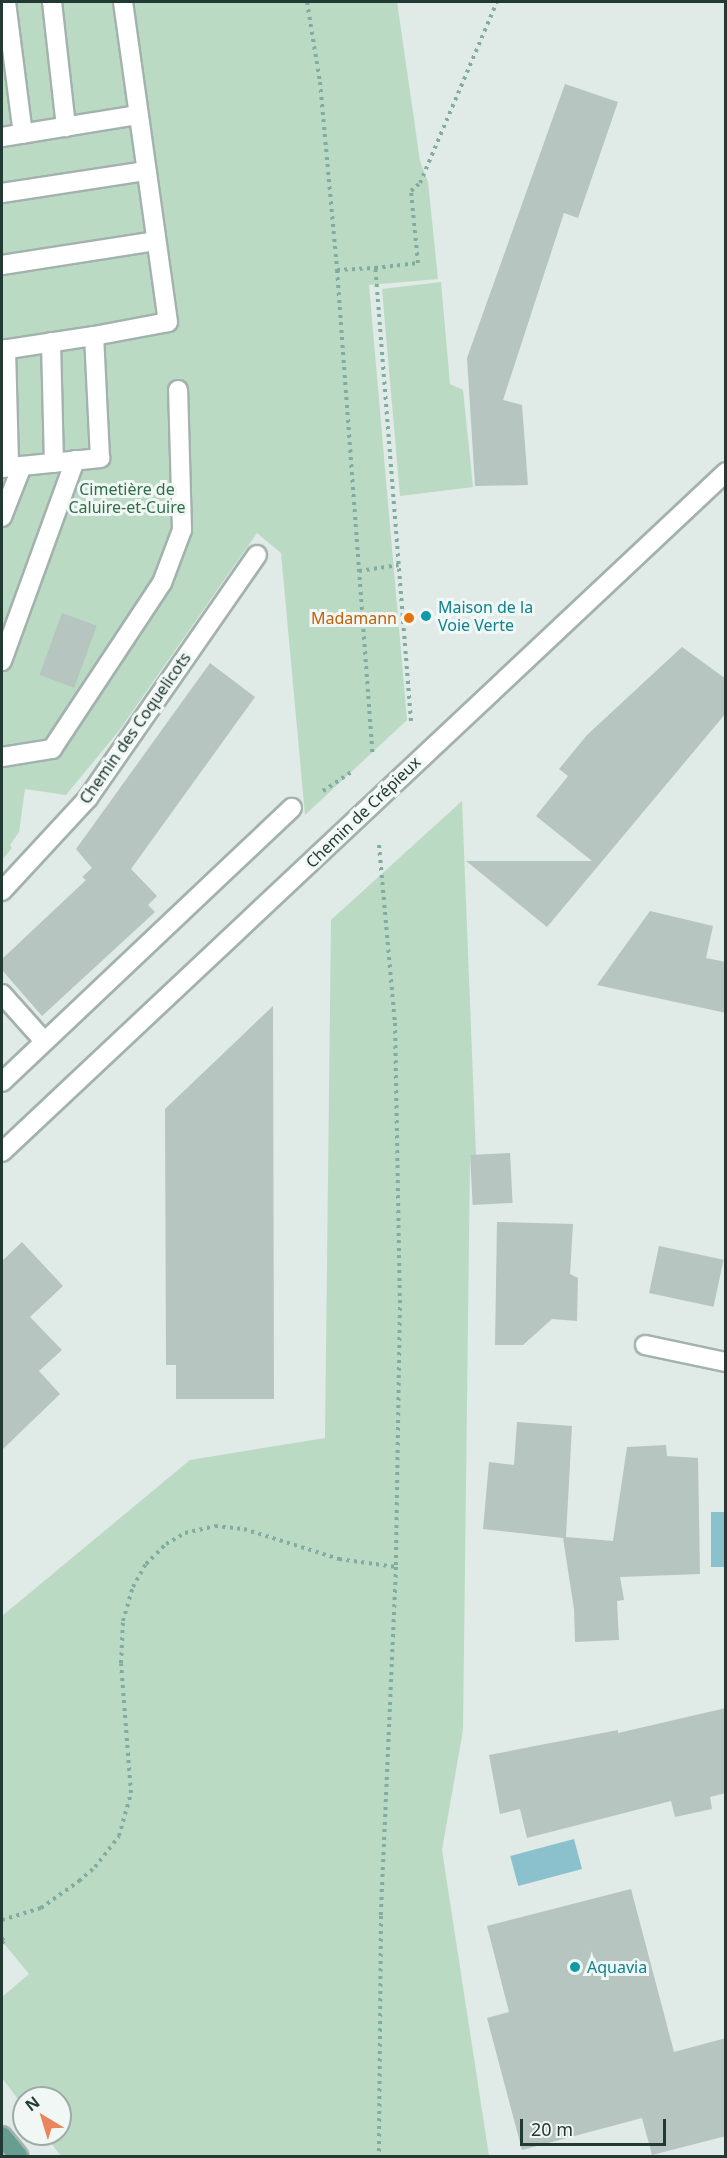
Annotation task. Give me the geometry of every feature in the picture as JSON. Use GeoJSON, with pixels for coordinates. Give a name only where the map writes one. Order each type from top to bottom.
{"type":"FeatureCollection","features":[{"type":"Feature","properties":{"kind":"main road"},"geometry":{"type":"LineString","coordinates":[[2,2136],[18,2157]]}},
{"type":"Feature","properties":{"kind":"street"},"geometry":{"type":"LineString","coordinates":[[6,2],[23,134]]}},
{"type":"Feature","properties":{"kind":"street"},"geometry":{"type":"LineString","coordinates":[[52,2],[66,127]]}},
{"type":"Feature","properties":{"kind":"street"},"geometry":{"type":"LineString","coordinates":[[2,517],[11,467],[4,349],[168,322],[123,2]]}},
{"type":"Feature","properties":{"kind":"street"},"geometry":{"type":"LineString","coordinates":[[2,138],[138,115]]}},
{"type":"Feature","properties":{"kind":"street"},"geometry":{"type":"LineString","coordinates":[[2,193],[146,171]]}},
{"type":"Feature","properties":{"kind":"street"},"geometry":{"type":"LineString","coordinates":[[2,266],[155,241]]}},
{"type":"Feature","properties":{"kind":"street"},"geometry":{"type":"LineString","coordinates":[[11,467],[100,458],[94,336]]}},
{"type":"Feature","properties":{"kind":"street"},"geometry":{"type":"LineString","coordinates":[[51,342],[54,462]]}},
{"type":"Feature","properties":{"kind":"street"},"geometry":{"type":"LineString","coordinates":[[2,757],[52,749],[162,583],[182,530],[178,390]]}},
{"type":"Feature","properties":{"kind":"street"},"geometry":{"type":"LineString","coordinates":[[2,661],[75,460]]}},
{"type":"Feature","properties":{"kind":"street","name":"Chemin de Crépieux"},"geometry":{"type":"LineString","coordinates":[[2,1152],[726,472]]}},
{"type":"Feature","properties":{"kind":"street","name":"Chemin des Coquelicots"},"geometry":{"type":"LineString","coordinates":[[2,891],[88,798],[257,555]]}},
{"type":"Feature","properties":{"kind":"street"},"geometry":{"type":"LineString","coordinates":[[2,1082],[292,808]]}},
{"type":"Feature","properties":{"kind":"street"},"geometry":{"type":"LineString","coordinates":[[2,994],[44,1041]]}},
{"type":"Feature","properties":{"kind":"street"},"geometry":{"type":"LineString","coordinates":[[645,1345],[726,1362]]}},
{"type":"Feature","properties":{"kind":"path"},"geometry":{"type":"LineString","coordinates":[[307,2],[320,82],[338,270],[376,799],[395,1023],[400,1300],[396,1567],[381,1916],[379,2157]]}},
{"type":"Feature","properties":{"kind":"path"},"geometry":{"type":"LineString","coordinates":[[338,270],[418,263],[411,191],[420,183],[497,2]]}},
{"type":"Feature","properties":{"kind":"path"},"geometry":{"type":"LineString","coordinates":[[375,268],[411,719]]}},
{"type":"Feature","properties":{"kind":"path"},"geometry":{"type":"LineString","coordinates":[[359,571],[399,565]]}},
{"type":"Feature","properties":{"kind":"path"},"geometry":{"type":"LineString","coordinates":[[2,1920],[41,1908],[79,1881],[95,1867],[119,1836],[131,1793],[121,1663],[123,1621],[133,1587],[146,1564],[166,1544],[185,1533],[215,1526],[244,1528],[339,1559],[396,1567]]}},
{"type":"Feature","properties":{"kind":"path"},"geometry":{"type":"LineString","coordinates":[[2,1938],[4,1941],[2,1943]]}},
{"type":"Feature","properties":{"kind":"green space","name":"Cimetière de Caluire-et-Cuire"},"geometry":{"type":"Polygon","coordinates":[[[2,2],[397,2],[420,161],[428,182],[438,279],[369,285],[407,720],[305,815],[281,553],[257,533],[118,732],[66,795],[25,789],[19,832],[10,845],[12,848],[2,860],[2,2]]]}},
{"type":"Feature","properties":{"kind":"green space"},"geometry":{"type":"Polygon","coordinates":[[[441,282],[450,384],[463,390],[473,487],[400,496],[382,289],[441,282]]]}},
{"type":"Feature","properties":{"kind":"green space"},"geometry":{"type":"Polygon","coordinates":[[[462,801],[476,1155],[470,1156],[463,1730],[442,1850],[489,2156],[61,2156],[53,2146],[72,2146],[72,2086],[12,2086],[12,2091],[2,2078],[2,1997],[29,1974],[2,1941],[2,1616],[190,1460],[325,1438],[331,920],[462,801]]]}},
{"type":"Feature","properties":{"kind":"water"},"geometry":{"type":"Polygon","coordinates":[[[711,1512],[725,1512],[725,1567],[711,1567],[711,1512]]]}},
{"type":"Feature","properties":{"kind":"water"},"geometry":{"type":"Polygon","coordinates":[[[574,1839],[582,1869],[518,1886],[510,1856],[574,1839]]]}},
{"type":"Feature","properties":{"kind":"building"},"geometry":{"type":"Polygon","coordinates":[[[565,84],[618,102],[578,218],[564,213],[503,400],[522,405],[528,485],[475,486],[467,358],[565,84]]]}},
{"type":"Feature","properties":{"kind":"building"},"geometry":{"type":"Polygon","coordinates":[[[62,613],[97,626],[74,688],[39,675],[62,613]]]}},
{"type":"Feature","properties":{"kind":"building"},"geometry":{"type":"Polygon","coordinates":[[[682,647],[726,679],[726,713],[547,927],[466,861],[592,861],[536,816],[568,776],[559,769],[587,735],[682,647]]]}},
{"type":"Feature","properties":{"kind":"building"},"geometry":{"type":"Polygon","coordinates":[[[210,663],[255,697],[131,869],[157,896],[148,905],[155,912],[42,1016],[2,970],[2,959],[86,880],[82,877],[92,868],[76,849],[210,663]]]}},
{"type":"Feature","properties":{"kind":"building"},"geometry":{"type":"Polygon","coordinates":[[[650,911],[713,926],[706,958],[726,962],[726,1013],[597,985],[650,911]]]}},
{"type":"Feature","properties":{"kind":"building"},"geometry":{"type":"Polygon","coordinates":[[[273,1006],[274,1399],[176,1399],[176,1365],[166,1365],[165,1109],[273,1006]]]}},
{"type":"Feature","properties":{"kind":"building"},"geometry":{"type":"Polygon","coordinates":[[[510,1153],[513,1203],[473,1205],[470,1155],[510,1153]]]}},
{"type":"Feature","properties":{"kind":"building"},"geometry":{"type":"Polygon","coordinates":[[[497,1222],[573,1224],[570,1274],[578,1278],[577,1321],[552,1319],[523,1345],[495,1345],[497,1222]]]}},
{"type":"Feature","properties":{"kind":"building"},"geometry":{"type":"Polygon","coordinates":[[[22,1242],[63,1286],[30,1317],[62,1350],[39,1371],[60,1394],[2,1450],[2,1261],[22,1242]]]}},
{"type":"Feature","properties":{"kind":"building"},"geometry":{"type":"Polygon","coordinates":[[[659,1246],[724,1260],[714,1307],[649,1293],[659,1246]]]}},
{"type":"Feature","properties":{"kind":"building"},"geometry":{"type":"Polygon","coordinates":[[[517,1422],[572,1426],[566,1537],[613,1541],[627,1447],[666,1445],[667,1456],[698,1458],[700,1574],[620,1577],[624,1600],[617,1601],[619,1640],[575,1642],[574,1609],[563,1538],[483,1529],[489,1462],[514,1465],[517,1422]]]}},
{"type":"Feature","properties":{"kind":"building"},"geometry":{"type":"Polygon","coordinates":[[[726,1708],[726,1793],[710,1797],[712,1809],[675,1817],[671,1801],[527,1838],[520,1809],[500,1814],[489,1755],[618,1730],[618,1733],[726,1708]]]}},
{"type":"Feature","properties":{"kind":"building"},"geometry":{"type":"Polygon","coordinates":[[[631,1889],[674,2052],[726,2038],[726,2136],[652,2155],[642,2118],[522,2150],[487,2018],[509,2012],[487,1926],[631,1889]]]}},
{"type":"Feature","properties":{"kind":"place","name":"Maison de la Voie Verte"},"geometry":{"type":"Point","coordinates":[426,616]}},
{"type":"Feature","properties":{"kind":"place","name":"Madamann"},"geometry":{"type":"Point","coordinates":[409,618]}},
{"type":"Feature","properties":{"kind":"place","name":"Aquavia"},"geometry":{"type":"Point","coordinates":[575,1967]}}]}
